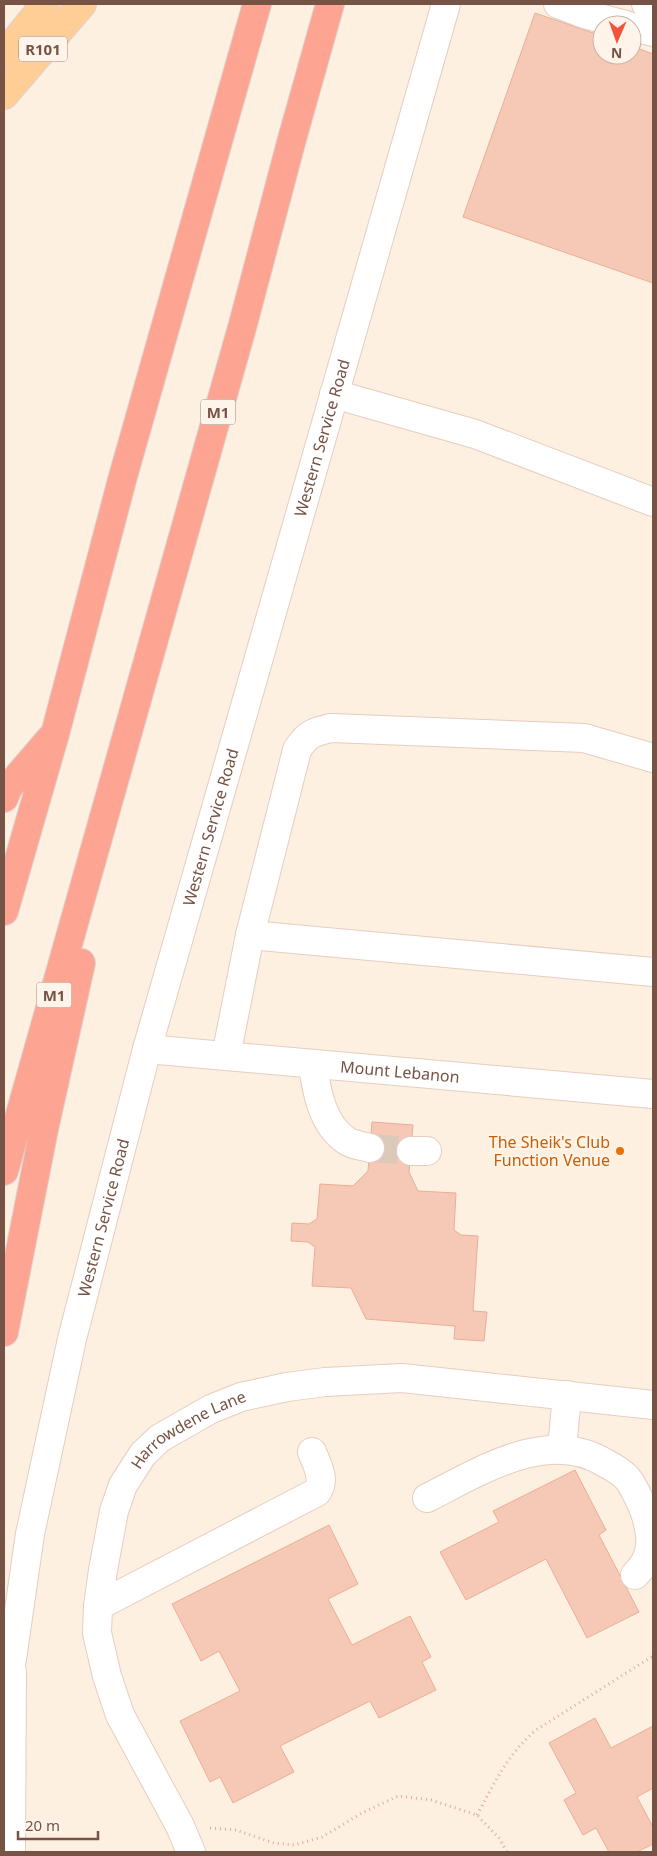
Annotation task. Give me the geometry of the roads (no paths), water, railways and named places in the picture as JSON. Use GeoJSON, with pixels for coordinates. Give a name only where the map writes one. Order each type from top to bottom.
{"type":"FeatureCollection","features":[{"type":"Feature","properties":{"kind":"highway"},"geometry":{"type":"LineString","coordinates":[[4,911],[122,480],[258,4]]}},
{"type":"Feature","properties":{"kind":"highway","name":"M1"},"geometry":{"type":"LineString","coordinates":[[4,1171],[243,324],[330,4]]}},
{"type":"Feature","properties":{"kind":"highway"},"geometry":{"type":"LineString","coordinates":[[4,798],[8,788],[54,734]]}},
{"type":"Feature","properties":{"kind":"highway"},"geometry":{"type":"LineString","coordinates":[[4,1332],[63,1040],[99,889],[104,819]]}},
{"type":"Feature","properties":{"kind":"main road","name":"R101"},"geometry":{"type":"LineString","coordinates":[[4,55],[45,4]]}},
{"type":"Feature","properties":{"kind":"main road","name":"R101"},"geometry":{"type":"LineString","coordinates":[[4,95],[82,4]]}},
{"type":"Feature","properties":{"kind":"street","name":"Western Service Road"},"geometry":{"type":"LineString","coordinates":[[4,1691],[12,1659],[30,1534],[72,1339],[147,1049],[446,4]]}},
{"type":"Feature","properties":{"kind":"street"},"geometry":{"type":"LineString","coordinates":[[558,4],[592,16]]}},
{"type":"Feature","properties":{"kind":"street"},"geometry":{"type":"LineString","coordinates":[[646,4],[653,9]]}},
{"type":"Feature","properties":{"kind":"street"},"geometry":{"type":"LineString","coordinates":[[334,394],[475,434],[653,502]]}},
{"type":"Feature","properties":{"kind":"street"},"geometry":{"type":"LineString","coordinates":[[226,1056],[250,935],[297,750],[304,738],[314,732],[331,728],[584,738],[653,758]]}},
{"type":"Feature","properties":{"kind":"street"},"geometry":{"type":"LineString","coordinates":[[250,935],[653,972]]}},
{"type":"Feature","properties":{"kind":"street","name":"Mount Lebanon"},"geometry":{"type":"LineString","coordinates":[[147,1049],[653,1094]]}},
{"type":"Feature","properties":{"kind":"street"},"geometry":{"type":"LineString","coordinates":[[313,1064],[315,1086],[323,1111],[336,1132],[348,1142],[370,1148]]}},
{"type":"Feature","properties":{"kind":"street","name":"Harrowdene Lane"},"geometry":{"type":"LineString","coordinates":[[191,1852],[180,1826],[120,1715],[106,1676],[97,1633],[98,1606],[103,1570],[114,1511],[123,1485],[143,1454],[160,1438],[211,1409],[241,1397],[287,1387],[325,1382],[402,1378],[653,1406]]}},
{"type":"Feature","properties":{"kind":"street"},"geometry":{"type":"LineString","coordinates":[[562,1449],[567,1395]]}},
{"type":"Feature","properties":{"kind":"street"},"geometry":{"type":"LineString","coordinates":[[427,1498],[499,1463],[528,1454],[562,1449],[576,1450],[598,1458],[628,1479],[644,1512],[650,1530],[648,1559],[645,1566],[636,1576]]}},
{"type":"Feature","properties":{"kind":"street"},"geometry":{"type":"LineString","coordinates":[[98,1606],[317,1492],[321,1483],[320,1473],[312,1452]]}},
{"type":"Feature","properties":{"kind":"street","name":"Western Service Road"},"geometry":{"type":"LineString","coordinates":[[11,1852],[12,1659]]}},
{"type":"Feature","properties":{"kind":"tunnel"},"geometry":{"type":"LineString","coordinates":[[370,1148],[411,1151]]}},
{"type":"Feature","properties":{"kind":"place","name":"The Sheik's Club Function Venue"},"geometry":{"type":"Point","coordinates":[620,1151]}}]}
